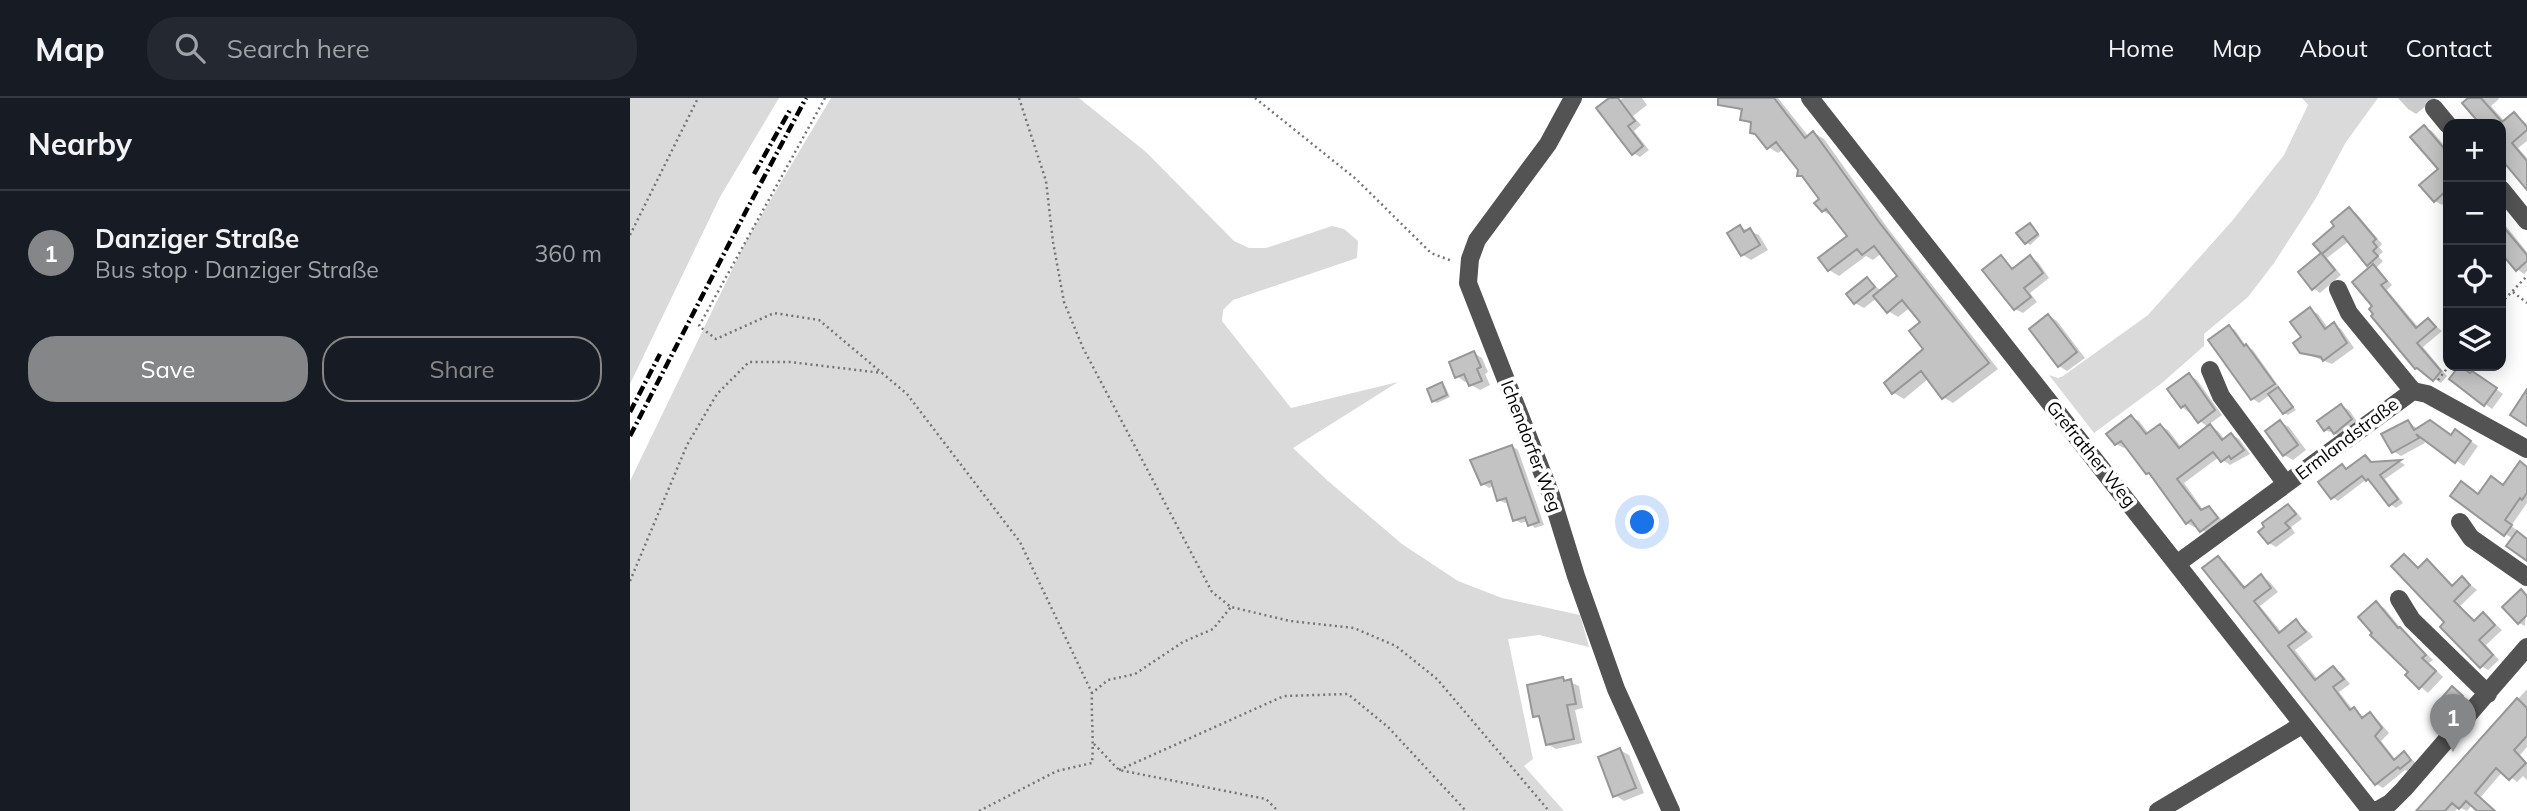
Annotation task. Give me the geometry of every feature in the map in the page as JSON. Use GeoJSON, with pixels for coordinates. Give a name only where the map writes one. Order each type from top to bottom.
{"type":"FeatureCollection","features":[{"type":"Feature","properties":{"kind":"street"},"geometry":{"type":"LineString","coordinates":[[1468,267],[1484,228],[1548,144],[1573,98]]}},
{"type":"Feature","properties":{"kind":"street","name":"Grefrather Weg"},"geometry":{"type":"LineString","coordinates":[[1810,98],[2178,563],[2302,725],[2374,811]]}},
{"type":"Feature","properties":{"kind":"street"},"geometry":{"type":"LineString","coordinates":[[2434,108],[2443,119]]}},
{"type":"Feature","properties":{"kind":"street"},"geometry":{"type":"LineString","coordinates":[[2506,195],[2527,220]]}},
{"type":"Feature","properties":{"kind":"street","name":"Ichendorfer Weg"},"geometry":{"type":"LineString","coordinates":[[1468,267],[1468,283],[1475,303],[1552,495],[1576,576],[1616,689],[1671,811]]}},
{"type":"Feature","properties":{"kind":"street"},"geometry":{"type":"LineString","coordinates":[[2338,289],[2349,313],[2413,391]]}},
{"type":"Feature","properties":{"kind":"street"},"geometry":{"type":"LineString","coordinates":[[2210,370],[2221,396],[2286,484]]}},
{"type":"Feature","properties":{"kind":"street","name":"Ermlandstraße"},"geometry":{"type":"LineString","coordinates":[[2178,563],[2413,391],[2427,394],[2527,449]]}},
{"type":"Feature","properties":{"kind":"street"},"geometry":{"type":"LineString","coordinates":[[2460,522],[2471,538],[2527,577]]}},
{"type":"Feature","properties":{"kind":"street"},"geometry":{"type":"LineString","coordinates":[[2399,599],[2412,620],[2488,694]]}},
{"type":"Feature","properties":{"kind":"street"},"geometry":{"type":"LineString","coordinates":[[2374,811],[2390,803],[2404,789],[2527,647]]}},
{"type":"Feature","properties":{"kind":"street"},"geometry":{"type":"LineString","coordinates":[[2158,811],[2302,725]]}},
{"type":"Feature","properties":{"kind":"path"},"geometry":{"type":"LineString","coordinates":[[630,234],[698,98]]}},
{"type":"Feature","properties":{"kind":"path"},"geometry":{"type":"LineString","coordinates":[[825,98],[699,326],[716,339],[774,313],[819,320],[907,394],[1020,542],[1092,692],[1092,763],[1057,771],[979,811]]}},
{"type":"Feature","properties":{"kind":"path"},"geometry":{"type":"LineString","coordinates":[[1019,98],[1046,181],[1053,243],[1064,302],[1083,348],[1212,592],[1231,607],[1290,621],[1354,628],[1396,646],[1437,679],[1549,811]]}},
{"type":"Feature","properties":{"kind":"path"},"geometry":{"type":"LineString","coordinates":[[1255,98],[1356,179],[1431,254],[1468,267]]}},
{"type":"Feature","properties":{"kind":"path"},"geometry":{"type":"LineString","coordinates":[[2506,298],[2527,276]]}},
{"type":"Feature","properties":{"kind":"path"},"geometry":{"type":"LineString","coordinates":[[2512,292],[2527,303]]}},
{"type":"Feature","properties":{"kind":"path"},"geometry":{"type":"LineString","coordinates":[[630,581],[687,445],[717,394],[749,362],[790,362],[883,373]]}},
{"type":"Feature","properties":{"kind":"path"},"geometry":{"type":"LineString","coordinates":[[1092,692],[1108,680],[1135,674],[1183,642],[1213,629],[1231,607]]}},
{"type":"Feature","properties":{"kind":"path"},"geometry":{"type":"LineString","coordinates":[[1119,770],[1284,696],[1348,694],[1388,727],[1466,811]]}},
{"type":"Feature","properties":{"kind":"path"},"geometry":{"type":"LineString","coordinates":[[1094,744],[1119,770],[1266,799],[1278,811]]}},
{"type":"Feature","properties":{"kind":"shaded area"},"geometry":{"type":"Polygon","coordinates":[[[630,98],[779,98],[720,197],[630,384],[630,98]]]}},
{"type":"Feature","properties":{"kind":"shaded area"},"geometry":{"type":"Polygon","coordinates":[[[831,98],[1079,98],[1146,152],[1234,241],[1249,248],[1266,248],[1332,226],[1344,229],[1358,241],[1357,258],[1233,300],[1223,310],[1222,321],[1291,408],[1398,382],[1293,448],[1402,544],[1458,581],[1502,598],[1580,615],[1589,647],[1539,635],[1508,639],[1533,759],[1524,766],[1564,811],[630,811],[630,481],[745,243],[831,98]]]}},
{"type":"Feature","properties":{"kind":"shaded area"},"geometry":{"type":"Polygon","coordinates":[[[2302,98],[2378,98],[2346,142],[2316,198],[2274,263],[2248,297],[2204,334],[2204,346],[2162,383],[2094,433],[2049,375],[2058,378],[2063,376],[2148,315],[2232,221],[2284,155],[2308,105],[2302,98]]]}},
{"type":"Feature","properties":{"kind":"building"},"geometry":{"type":"Polygon","coordinates":[[[1609,98],[1618,98],[1635,121],[1628,126],[1643,146],[1632,155],[1596,108],[1609,98]]]}},
{"type":"Feature","properties":{"kind":"building"},"geometry":{"type":"Polygon","coordinates":[[[1718,98],[1774,98],[1805,138],[1813,131],[1879,222],[1989,363],[1942,399],[1921,371],[1892,394],[1884,383],[1923,349],[1909,331],[1920,322],[1902,300],[1887,313],[1873,296],[1897,276],[1874,246],[1862,255],[1857,249],[1828,271],[1818,258],[1847,236],[1826,209],[1822,212],[1814,203],[1819,199],[1802,176],[1797,176],[1798,170],[1776,142],[1767,149],[1755,134],[1750,133],[1751,122],[1740,120],[1742,109],[1718,105],[1718,98]]]}},
{"type":"Feature","properties":{"kind":"building"},"geometry":{"type":"Polygon","coordinates":[[[2468,98],[2481,98],[2499,119],[2476,119],[2462,103],[2468,98]]]}},
{"type":"Feature","properties":{"kind":"building"},"geometry":{"type":"Polygon","coordinates":[[[2514,112],[2527,127],[2512,143],[2527,161],[2527,190],[2506,165],[2506,119],[2514,112]]]}},
{"type":"Feature","properties":{"kind":"building"},"geometry":{"type":"Polygon","coordinates":[[[2424,125],[2443,147],[2443,194],[2434,202],[2419,185],[2438,169],[2410,137],[2424,125]]]}},
{"type":"Feature","properties":{"kind":"building"},"geometry":{"type":"Polygon","coordinates":[[[2349,207],[2376,239],[2373,242],[2377,247],[2373,251],[2378,256],[2367,266],[2343,236],[2322,254],[2335,270],[2312,290],[2298,272],[2321,253],[2313,244],[2334,226],[2331,222],[2349,207]]]}},
{"type":"Feature","properties":{"kind":"building"},"geometry":{"type":"Polygon","coordinates":[[[2030,223],[2038,234],[2025,244],[2016,233],[2030,223]]]}},
{"type":"Feature","properties":{"kind":"building"},"geometry":{"type":"Polygon","coordinates":[[[1740,225],[1744,232],[1750,228],[1760,245],[1741,256],[1727,233],[1740,225]]]}},
{"type":"Feature","properties":{"kind":"building"},"geometry":{"type":"Polygon","coordinates":[[[2506,230],[2527,255],[2527,261],[2516,271],[2506,259],[2506,230]]]}},
{"type":"Feature","properties":{"kind":"building"},"geometry":{"type":"Polygon","coordinates":[[[2001,255],[2012,269],[2030,255],[2043,273],[2024,288],[2031,297],[2014,310],[1982,270],[2001,255]]]}},
{"type":"Feature","properties":{"kind":"building"},"geometry":{"type":"Polygon","coordinates":[[[2373,264],[2387,281],[2381,285],[2416,328],[2428,318],[2436,327],[2417,343],[2441,371],[2433,381],[2415,369],[2371,316],[2373,314],[2369,309],[2372,306],[2352,282],[2373,264]]]}},
{"type":"Feature","properties":{"kind":"building"},"geometry":{"type":"Polygon","coordinates":[[[1867,277],[1875,287],[1854,304],[1846,294],[1867,277]]]}},
{"type":"Feature","properties":{"kind":"building"},"geometry":{"type":"Polygon","coordinates":[[[2310,307],[2325,329],[2334,322],[2347,343],[2323,361],[2321,357],[2300,353],[2293,343],[2301,337],[2290,322],[2310,307]]]}},
{"type":"Feature","properties":{"kind":"building"},"geometry":{"type":"Polygon","coordinates":[[[2048,314],[2077,352],[2058,367],[2029,329],[2048,314]]]}},
{"type":"Feature","properties":{"kind":"building"},"geometry":{"type":"Polygon","coordinates":[[[2229,325],[2275,384],[2251,400],[2208,340],[2229,325]]]}},
{"type":"Feature","properties":{"kind":"building"},"geometry":{"type":"Polygon","coordinates":[[[1474,351],[1481,367],[1477,369],[1482,381],[1469,386],[1464,374],[1455,378],[1449,362],[1474,351]]]}},
{"type":"Feature","properties":{"kind":"building"},"geometry":{"type":"Polygon","coordinates":[[[2455,371],[2472,371],[2497,388],[2484,406],[2449,379],[2455,371]]]}},
{"type":"Feature","properties":{"kind":"building"},"geometry":{"type":"Polygon","coordinates":[[[2189,373],[2215,410],[2198,423],[2185,405],[2181,408],[2167,389],[2189,373]]]}},
{"type":"Feature","properties":{"kind":"building"},"geometry":{"type":"Polygon","coordinates":[[[1442,382],[1447,395],[1432,402],[1427,389],[1442,382]]]}},
{"type":"Feature","properties":{"kind":"building"},"geometry":{"type":"Polygon","coordinates":[[[2278,387],[2293,407],[2283,414],[2268,394],[2278,387]]]}},
{"type":"Feature","properties":{"kind":"building"},"geometry":{"type":"Polygon","coordinates":[[[2527,389],[2527,426],[2510,415],[2527,389]]]}},
{"type":"Feature","properties":{"kind":"building"},"geometry":{"type":"Polygon","coordinates":[[[2341,404],[2352,419],[2334,434],[2329,427],[2324,431],[2317,421],[2341,404]]]}},
{"type":"Feature","properties":{"kind":"building"},"geometry":{"type":"Polygon","coordinates":[[[2131,415],[2146,434],[2160,424],[2179,448],[2210,424],[2222,440],[2231,433],[2244,450],[2221,462],[2213,452],[2177,479],[2201,510],[2209,506],[2218,518],[2200,532],[2191,520],[2186,524],[2149,473],[2146,474],[2121,441],[2115,445],[2106,434],[2131,415]]]}},
{"type":"Feature","properties":{"kind":"building"},"geometry":{"type":"Polygon","coordinates":[[[2280,420],[2298,445],[2283,456],[2265,431],[2280,420]]]}},
{"type":"Feature","properties":{"kind":"building"},"geometry":{"type":"Polygon","coordinates":[[[2408,420],[2414,430],[2430,420],[2451,435],[2455,429],[2471,441],[2455,463],[2416,434],[2419,438],[2392,453],[2381,434],[2408,420]]]}},
{"type":"Feature","properties":{"kind":"building"},"geometry":{"type":"Polygon","coordinates":[[[1512,445],[1539,522],[1528,526],[1525,517],[1513,521],[1506,498],[1497,501],[1491,481],[1481,485],[1470,460],[1512,445]]]}},
{"type":"Feature","properties":{"kind":"building"},"geometry":{"type":"Polygon","coordinates":[[[2365,455],[2371,462],[2401,460],[2380,475],[2398,499],[2389,506],[2368,479],[2366,481],[2362,476],[2331,499],[2318,482],[2342,464],[2346,469],[2365,455]]]}},
{"type":"Feature","properties":{"kind":"building"},"geometry":{"type":"Polygon","coordinates":[[[2520,461],[2527,467],[2527,493],[2522,500],[2520,498],[2505,520],[2512,525],[2504,536],[2450,496],[2461,481],[2478,494],[2491,476],[2503,485],[2520,461]]]}},
{"type":"Feature","properties":{"kind":"building"},"geometry":{"type":"Polygon","coordinates":[[[2288,504],[2296,514],[2285,523],[2290,528],[2268,544],[2258,532],[2264,527],[2262,523],[2288,504]]]}},
{"type":"Feature","properties":{"kind":"building"},"geometry":{"type":"Polygon","coordinates":[[[2517,531],[2527,539],[2527,561],[2506,546],[2517,531]]]}},
{"type":"Feature","properties":{"kind":"building"},"geometry":{"type":"Polygon","coordinates":[[[2404,554],[2418,568],[2427,559],[2452,586],[2462,576],[2470,585],[2454,601],[2474,621],[2483,612],[2495,625],[2479,640],[2493,655],[2480,668],[2440,627],[2444,622],[2391,566],[2404,554]]]}},
{"type":"Feature","properties":{"kind":"building"},"geometry":{"type":"Polygon","coordinates":[[[2218,556],[2244,588],[2261,574],[2271,588],[2254,601],[2279,633],[2296,619],[2306,632],[2288,646],[2315,680],[2333,666],[2344,679],[2333,687],[2350,710],[2354,707],[2362,718],[2370,712],[2382,728],[2375,736],[2394,760],[2404,751],[2411,760],[2375,785],[2202,568],[2218,556]]]}},
{"type":"Feature","properties":{"kind":"building"},"geometry":{"type":"Polygon","coordinates":[[[2521,589],[2527,596],[2527,615],[2518,624],[2502,607],[2521,589]]]}},
{"type":"Feature","properties":{"kind":"building"},"geometry":{"type":"Polygon","coordinates":[[[2376,601],[2398,628],[2400,627],[2426,655],[2422,658],[2436,671],[2419,689],[2405,675],[2408,672],[2370,635],[2372,633],[2358,617],[2376,601]]]}},
{"type":"Feature","properties":{"kind":"building"},"geometry":{"type":"Polygon","coordinates":[[[1563,677],[1564,681],[1571,679],[1576,704],[1567,705],[1574,739],[1546,745],[1539,716],[1533,717],[1527,685],[1563,677]]]}},
{"type":"Feature","properties":{"kind":"building"},"geometry":{"type":"Polygon","coordinates":[[[2452,686],[2463,696],[2444,716],[2434,707],[2452,686]]]}},
{"type":"Feature","properties":{"kind":"building"},"geometry":{"type":"Polygon","coordinates":[[[2517,698],[2527,708],[2527,736],[2514,750],[2526,763],[2509,780],[2496,768],[2475,793],[2495,811],[2477,811],[2466,801],[2459,809],[2452,803],[2445,811],[2416,811],[2517,698]]]}},
{"type":"Feature","properties":{"kind":"building"},"geometry":{"type":"Polygon","coordinates":[[[1620,748],[1636,788],[1613,797],[1598,757],[1620,748]]]}},
{"type":"Feature","properties":{"kind":"railway"},"geometry":{"type":"LineString","coordinates":[[630,436],[806,98]]}},
{"type":"Feature","properties":{"kind":"railway"},"geometry":{"type":"LineString","coordinates":[[754,174],[790,110]]}},
{"type":"Feature","properties":{"kind":"railway"},"geometry":{"type":"LineString","coordinates":[[630,412],[660,354]]}},
{"type":"Feature","properties":{"kind":"place","name":"Danziger Straße"},"geometry":{"type":"Point","coordinates":[2453,752]}}]}
